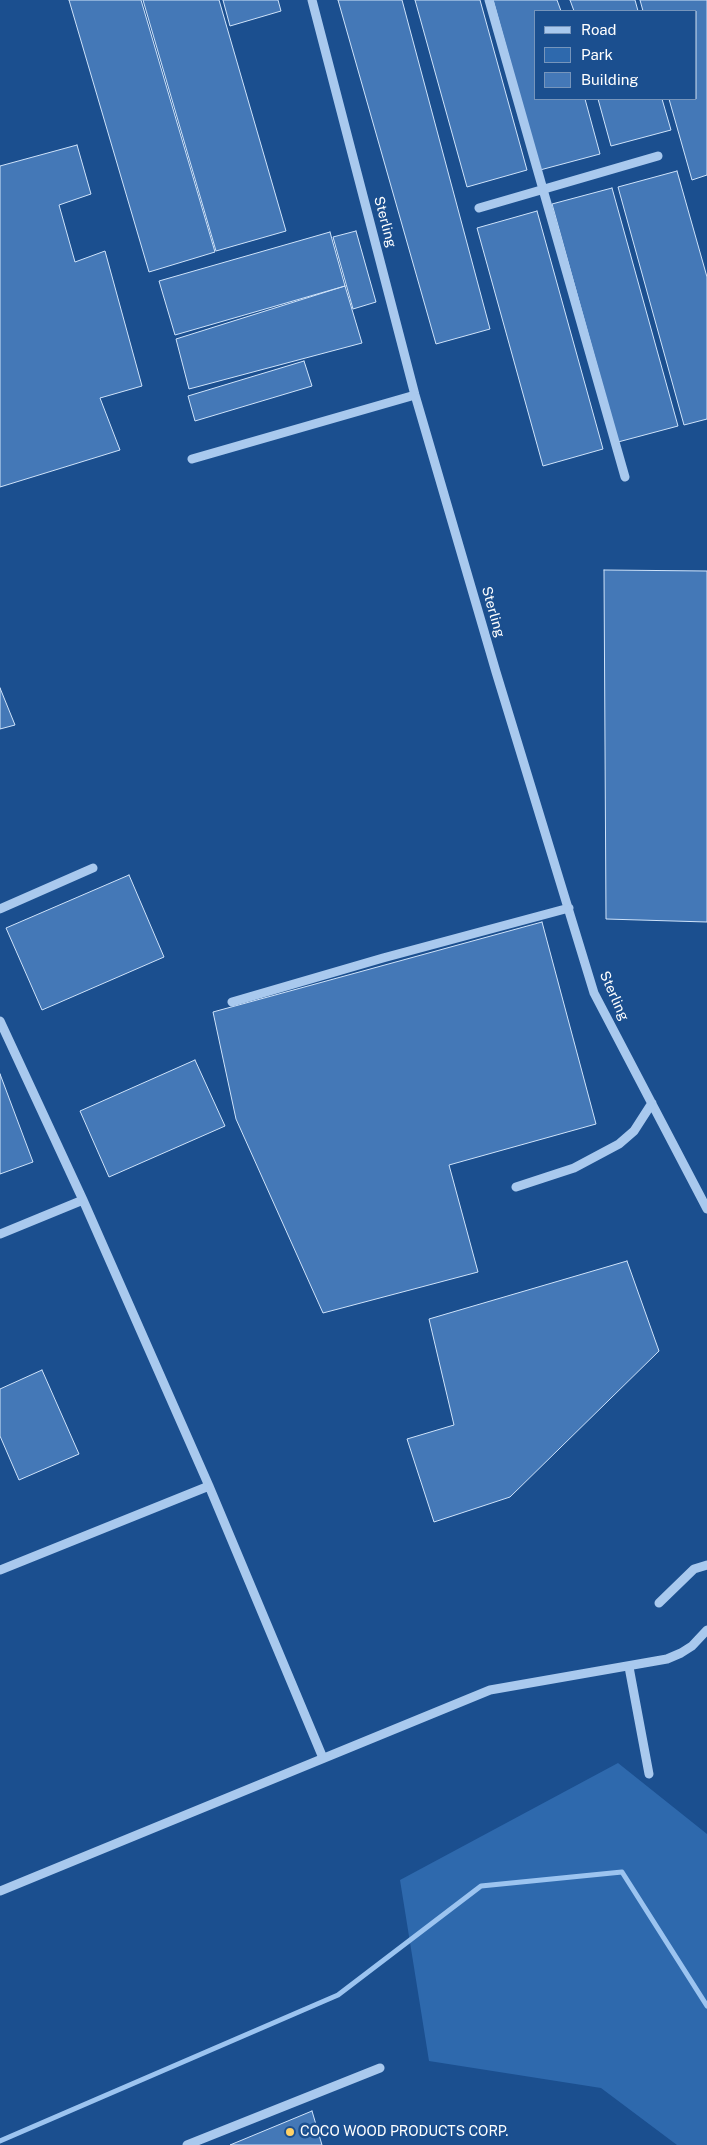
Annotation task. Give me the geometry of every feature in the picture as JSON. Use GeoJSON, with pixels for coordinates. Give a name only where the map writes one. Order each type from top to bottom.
{"type":"FeatureCollection","features":[{"type":"Feature","properties":{"kind":"street","name":"Sterling"},"geometry":{"type":"LineString","coordinates":[[312,0],[415,395],[496,672],[594,992],[707,1210]]}},
{"type":"Feature","properties":{"kind":"street"},"geometry":{"type":"LineString","coordinates":[[488,0],[625,477]]}},
{"type":"Feature","properties":{"kind":"street"},"geometry":{"type":"LineString","coordinates":[[479,208],[658,156]]}},
{"type":"Feature","properties":{"kind":"street"},"geometry":{"type":"LineString","coordinates":[[192,460],[415,395]]}},
{"type":"Feature","properties":{"kind":"street"},"geometry":{"type":"LineString","coordinates":[[0,909],[93,868]]}},
{"type":"Feature","properties":{"kind":"street"},"geometry":{"type":"LineString","coordinates":[[232,1002],[383,958],[569,908]]}},
{"type":"Feature","properties":{"kind":"street"},"geometry":{"type":"LineString","coordinates":[[0,1021],[209,1486],[323,1758]]}},
{"type":"Feature","properties":{"kind":"street"},"geometry":{"type":"LineString","coordinates":[[516,1187],[574,1168],[619,1144],[634,1131],[652,1103]]}},
{"type":"Feature","properties":{"kind":"street"},"geometry":{"type":"LineString","coordinates":[[0,1234],[82,1200]]}},
{"type":"Feature","properties":{"kind":"street"},"geometry":{"type":"LineString","coordinates":[[0,1570],[209,1486]]}},
{"type":"Feature","properties":{"kind":"street"},"geometry":{"type":"LineString","coordinates":[[659,1603],[694,1569],[707,1565]]}},
{"type":"Feature","properties":{"kind":"street"},"geometry":{"type":"LineString","coordinates":[[0,1891],[490,1690],[667,1659],[681,1653],[707,1630]]}},
{"type":"Feature","properties":{"kind":"street"},"geometry":{"type":"LineString","coordinates":[[629,1666],[649,1774]]}},
{"type":"Feature","properties":{"kind":"street"},"geometry":{"type":"LineString","coordinates":[[187,2145],[380,2068]]}},
{"type":"Feature","properties":{"kind":"green space"},"geometry":{"type":"Polygon","coordinates":[[[618,1763],[707,1834],[707,2145],[677,2145],[601,2088],[429,2061],[400,1880],[618,1763]]]}},
{"type":"Feature","properties":{"kind":"building"},"geometry":{"type":"Polygon","coordinates":[[[69,0],[141,0],[215,252],[149,272],[69,0]]]}},
{"type":"Feature","properties":{"kind":"building"},"geometry":{"type":"Polygon","coordinates":[[[143,0],[219,0],[286,231],[216,251],[143,0]]]}},
{"type":"Feature","properties":{"kind":"building"},"geometry":{"type":"Polygon","coordinates":[[[223,0],[278,0],[281,11],[230,26],[223,0]]]}},
{"type":"Feature","properties":{"kind":"building"},"geometry":{"type":"Polygon","coordinates":[[[338,0],[402,0],[490,329],[436,344],[338,0]]]}},
{"type":"Feature","properties":{"kind":"building"},"geometry":{"type":"Polygon","coordinates":[[[415,0],[480,0],[527,170],[467,187],[415,0]]]}},
{"type":"Feature","properties":{"kind":"building"},"geometry":{"type":"Polygon","coordinates":[[[493,0],[557,0],[561,10],[534,10],[534,100],[585,100],[600,154],[540,170],[493,0]]]}},
{"type":"Feature","properties":{"kind":"building"},"geometry":{"type":"Polygon","coordinates":[[[570,0],[635,0],[638,10],[574,10],[570,0]]]}},
{"type":"Feature","properties":{"kind":"building"},"geometry":{"type":"Polygon","coordinates":[[[640,0],[707,0],[707,175],[692,180],[669,100],[697,100],[697,10],[643,10],[640,0]]]}},
{"type":"Feature","properties":{"kind":"building"},"geometry":{"type":"Polygon","coordinates":[[[598,100],[662,100],[671,130],[611,146],[598,100]]]}},
{"type":"Feature","properties":{"kind":"building"},"geometry":{"type":"Polygon","coordinates":[[[77,145],[91,194],[59,205],[75,262],[105,251],[142,386],[100,398],[120,450],[0,487],[0,166],[77,145]]]}},
{"type":"Feature","properties":{"kind":"building"},"geometry":{"type":"Polygon","coordinates":[[[677,171],[707,277],[707,419],[684,425],[618,187],[677,171]]]}},
{"type":"Feature","properties":{"kind":"building"},"geometry":{"type":"Polygon","coordinates":[[[612,188],[678,426],[618,442],[552,204],[612,188]]]}},
{"type":"Feature","properties":{"kind":"building"},"geometry":{"type":"Polygon","coordinates":[[[537,211],[603,449],[543,466],[477,228],[537,211]]]}},
{"type":"Feature","properties":{"kind":"building"},"geometry":{"type":"Polygon","coordinates":[[[356,231],[376,302],[353,309],[333,237],[356,231]]]}},
{"type":"Feature","properties":{"kind":"building"},"geometry":{"type":"Polygon","coordinates":[[[330,232],[345,286],[175,335],[159,281],[330,232]]]}},
{"type":"Feature","properties":{"kind":"building"},"geometry":{"type":"Polygon","coordinates":[[[345,286],[362,343],[189,389],[176,339],[345,286]]]}},
{"type":"Feature","properties":{"kind":"building"},"geometry":{"type":"Polygon","coordinates":[[[304,361],[312,386],[195,421],[188,396],[304,361]]]}},
{"type":"Feature","properties":{"kind":"building"},"geometry":{"type":"Polygon","coordinates":[[[604,570],[707,571],[707,922],[606,919],[604,570]]]}},
{"type":"Feature","properties":{"kind":"building"},"geometry":{"type":"Polygon","coordinates":[[[0,688],[15,725],[0,729],[0,688]]]}},
{"type":"Feature","properties":{"kind":"building"},"geometry":{"type":"Polygon","coordinates":[[[129,875],[164,957],[42,1010],[6,928],[129,875]]]}},
{"type":"Feature","properties":{"kind":"building"},"geometry":{"type":"Polygon","coordinates":[[[542,922],[596,1124],[449,1165],[478,1272],[323,1313],[236,1119],[213,1012],[542,922]]]}},
{"type":"Feature","properties":{"kind":"building"},"geometry":{"type":"Polygon","coordinates":[[[195,1060],[225,1126],[109,1177],[80,1111],[195,1060]]]}},
{"type":"Feature","properties":{"kind":"building"},"geometry":{"type":"Polygon","coordinates":[[[0,1074],[33,1162],[0,1174],[0,1074]]]}},
{"type":"Feature","properties":{"kind":"building"},"geometry":{"type":"Polygon","coordinates":[[[627,1261],[659,1351],[510,1497],[434,1522],[407,1439],[454,1425],[429,1319],[627,1261]]]}},
{"type":"Feature","properties":{"kind":"building"},"geometry":{"type":"Polygon","coordinates":[[[42,1370],[79,1454],[19,1480],[0,1436],[0,1389],[42,1370]]]}},
{"type":"Feature","properties":{"kind":"building","name":"COCO WOOD PRODUCTS CORP."},"geometry":{"type":"Polygon","coordinates":[[[312,2111],[322,2145],[230,2145],[312,2111]]]}},
{"type":"Feature","properties":{"kind":"waterway"},"geometry":{"type":"LineString","coordinates":[[0,2141],[338,1995],[481,1886],[622,1872],[707,2006]]}},
{"type":"Feature","properties":{"kind":"place","name":"COCO WOOD PRODUCTS CORP."},"geometry":{"type":"Point","coordinates":[290,2132]}}]}
